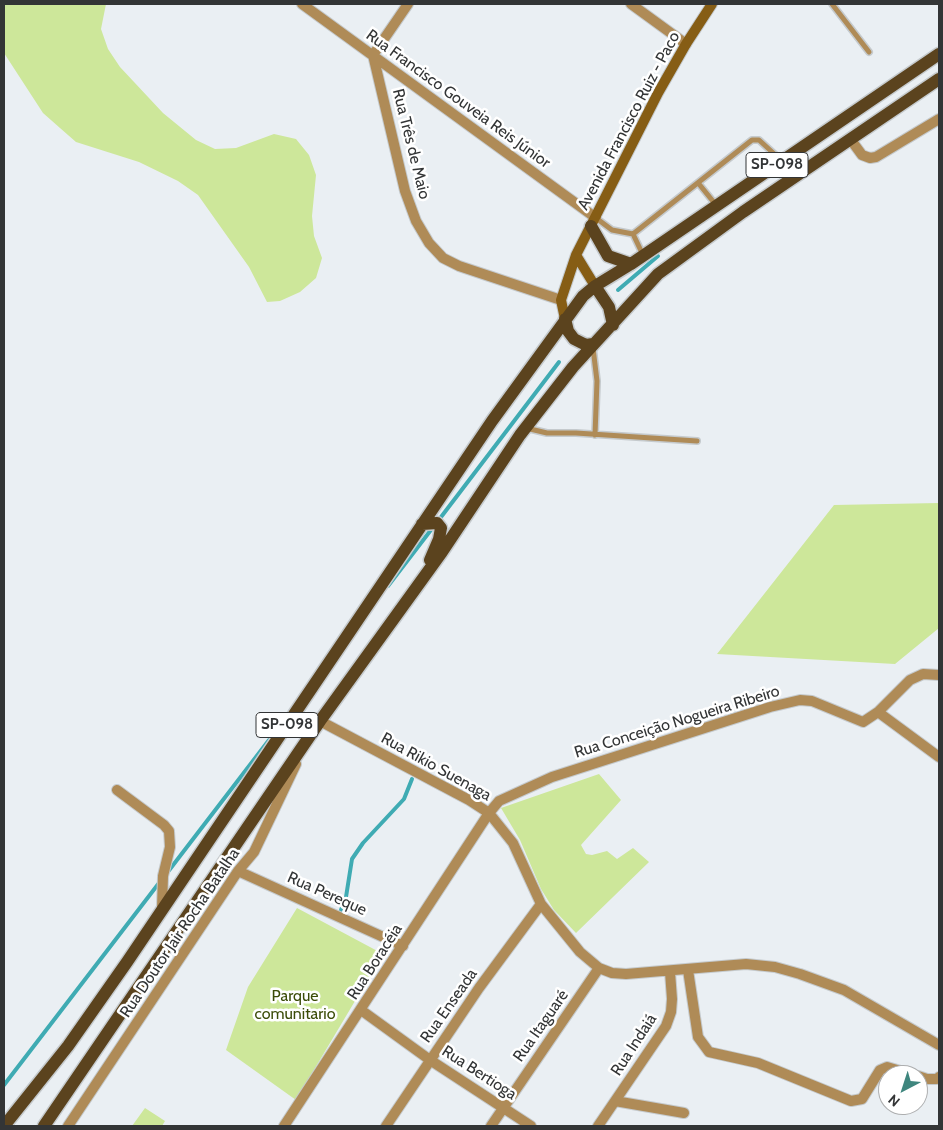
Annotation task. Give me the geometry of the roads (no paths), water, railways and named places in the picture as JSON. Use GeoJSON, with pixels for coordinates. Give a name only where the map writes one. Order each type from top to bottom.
{"type":"FeatureCollection","features":[{"type":"Feature","properties":{"kind":"main road","name":"SP-098"},"geometry":{"type":"LineString","coordinates":[[4,1126],[68,1046],[422,524],[583,296],[595,286],[631,264],[939,54]]}},
{"type":"Feature","properties":{"kind":"main road","name":"SP-098"},"geometry":{"type":"LineString","coordinates":[[44,1126],[320,722],[420,582],[525,428],[593,344],[613,325],[635,297],[658,274],[743,212],[939,79]]}},
{"type":"Feature","properties":{"kind":"main road"},"geometry":{"type":"LineString","coordinates":[[594,222],[608,256],[631,264]]}},
{"type":"Feature","properties":{"kind":"main road"},"geometry":{"type":"LineString","coordinates":[[595,286],[609,307],[613,325]]}},
{"type":"Feature","properties":{"kind":"main road"},"geometry":{"type":"LineString","coordinates":[[565,319],[568,331],[574,339],[586,345],[593,344]]}},
{"type":"Feature","properties":{"kind":"main road"},"geometry":{"type":"LineString","coordinates":[[420,582],[441,532],[437,523],[422,524]]}},
{"type":"Feature","properties":{"kind":"street","name":"Rua Francisco Gouveia Reis Júnior"},"geometry":{"type":"LineString","coordinates":[[302,4],[374,55],[594,222]]}},
{"type":"Feature","properties":{"kind":"street"},"geometry":{"type":"LineString","coordinates":[[374,55],[408,4]]}},
{"type":"Feature","properties":{"kind":"street","name":"Avenida Francisco Ruiz - Paco"},"geometry":{"type":"LineString","coordinates":[[561,300],[576,255],[686,44],[712,4]]}},
{"type":"Feature","properties":{"kind":"street"},"geometry":{"type":"LineString","coordinates":[[637,5],[686,44]]}},
{"type":"Feature","properties":{"kind":"street","name":"Rua Três de Maio"},"geometry":{"type":"LineString","coordinates":[[374,55],[404,190],[416,221],[429,243],[443,258],[459,266],[561,300]]}},
{"type":"Feature","properties":{"kind":"street"},"geometry":{"type":"LineString","coordinates":[[851,140],[862,155],[870,158],[876,157],[939,120]]}},
{"type":"Feature","properties":{"kind":"street"},"geometry":{"type":"LineString","coordinates":[[576,255],[595,286]]}},
{"type":"Feature","properties":{"kind":"street"},"geometry":{"type":"LineString","coordinates":[[561,300],[565,319]]}},
{"type":"Feature","properties":{"kind":"street"},"geometry":{"type":"LineString","coordinates":[[939,675],[923,674],[910,680],[878,712],[939,757]]}},
{"type":"Feature","properties":{"kind":"street","name":"Rua Conceição Nogueira Ribeiro"},"geometry":{"type":"LineString","coordinates":[[489,813],[509,795],[552,777],[770,707],[800,700],[812,701],[863,722],[878,712]]}},
{"type":"Feature","properties":{"kind":"street","name":"Rua Rikio Suenaga"},"geometry":{"type":"LineString","coordinates":[[320,722],[469,800],[489,813],[513,843],[541,904],[580,952],[599,968],[612,973],[626,974],[670,972],[746,964],[775,967],[844,990],[939,1045]]}},
{"type":"Feature","properties":{"kind":"street","name":"Rua Doutor Jair Rocha Batalha"},"geometry":{"type":"LineString","coordinates":[[68,1126],[263,836],[303,748]]}},
{"type":"Feature","properties":{"kind":"street"},"geometry":{"type":"LineString","coordinates":[[117,790],[164,825],[168,831],[170,848],[163,876],[162,908]]}},
{"type":"Feature","properties":{"kind":"street","name":"Rua Boracéia"},"geometry":{"type":"LineString","coordinates":[[284,1126],[489,813]]}},
{"type":"Feature","properties":{"kind":"street","name":"Rua Pereque"},"geometry":{"type":"LineString","coordinates":[[238,871],[403,946]]}},
{"type":"Feature","properties":{"kind":"street","name":"Rua Enseada"},"geometry":{"type":"LineString","coordinates":[[386,1126],[430,1060],[541,904]]}},
{"type":"Feature","properties":{"kind":"street","name":"Rua Itaguaré"},"geometry":{"type":"LineString","coordinates":[[491,1126],[599,968]]}},
{"type":"Feature","properties":{"kind":"street"},"geometry":{"type":"LineString","coordinates":[[688,970],[698,1037],[709,1052],[758,1064],[851,1101],[862,1099],[878,1073]]}},
{"type":"Feature","properties":{"kind":"street","name":"Rua Indaiá"},"geometry":{"type":"LineString","coordinates":[[598,1126],[666,1026],[672,1006],[670,972]]}},
{"type":"Feature","properties":{"kind":"street","name":"Rua Bertioga"},"geometry":{"type":"LineString","coordinates":[[361,1010],[430,1060],[531,1126]]}},
{"type":"Feature","properties":{"kind":"street"},"geometry":{"type":"LineString","coordinates":[[615,1101],[684,1113]]}},
{"type":"Feature","properties":{"kind":"lane"},"geometry":{"type":"LineString","coordinates":[[832,4],[869,52]]}},
{"type":"Feature","properties":{"kind":"lane"},"geometry":{"type":"LineString","coordinates":[[594,222],[612,230],[633,234],[699,184],[752,140],[759,140],[782,162]]}},
{"type":"Feature","properties":{"kind":"lane"},"geometry":{"type":"LineString","coordinates":[[699,184],[716,205]]}},
{"type":"Feature","properties":{"kind":"lane"},"geometry":{"type":"LineString","coordinates":[[633,234],[644,255]]}},
{"type":"Feature","properties":{"kind":"lane"},"geometry":{"type":"LineString","coordinates":[[593,344],[597,381],[595,435]]}},
{"type":"Feature","properties":{"kind":"lane"},"geometry":{"type":"LineString","coordinates":[[525,428],[547,433],[697,441]]}},
{"type":"Feature","properties":{"kind":"waterway"},"geometry":{"type":"LineString","coordinates":[[618,290],[658,256]]}},
{"type":"Feature","properties":{"kind":"waterway"},"geometry":{"type":"LineString","coordinates":[[438,521],[559,362]]}},
{"type":"Feature","properties":{"kind":"waterway"},"geometry":{"type":"LineString","coordinates":[[388,586],[434,526]]}},
{"type":"Feature","properties":{"kind":"waterway"},"geometry":{"type":"LineString","coordinates":[[167,873],[269,740]]}},
{"type":"Feature","properties":{"kind":"waterway"},"geometry":{"type":"LineString","coordinates":[[341,910],[346,897],[352,859],[363,843],[404,799],[412,779]]}},
{"type":"Feature","properties":{"kind":"waterway"},"geometry":{"type":"LineString","coordinates":[[4,1085],[159,883]]}},
{"type":"Feature","properties":{"kind":"park label","name":"Parque comunitario"},"geometry":{"type":"Point","coordinates":[295,1005]}}]}
